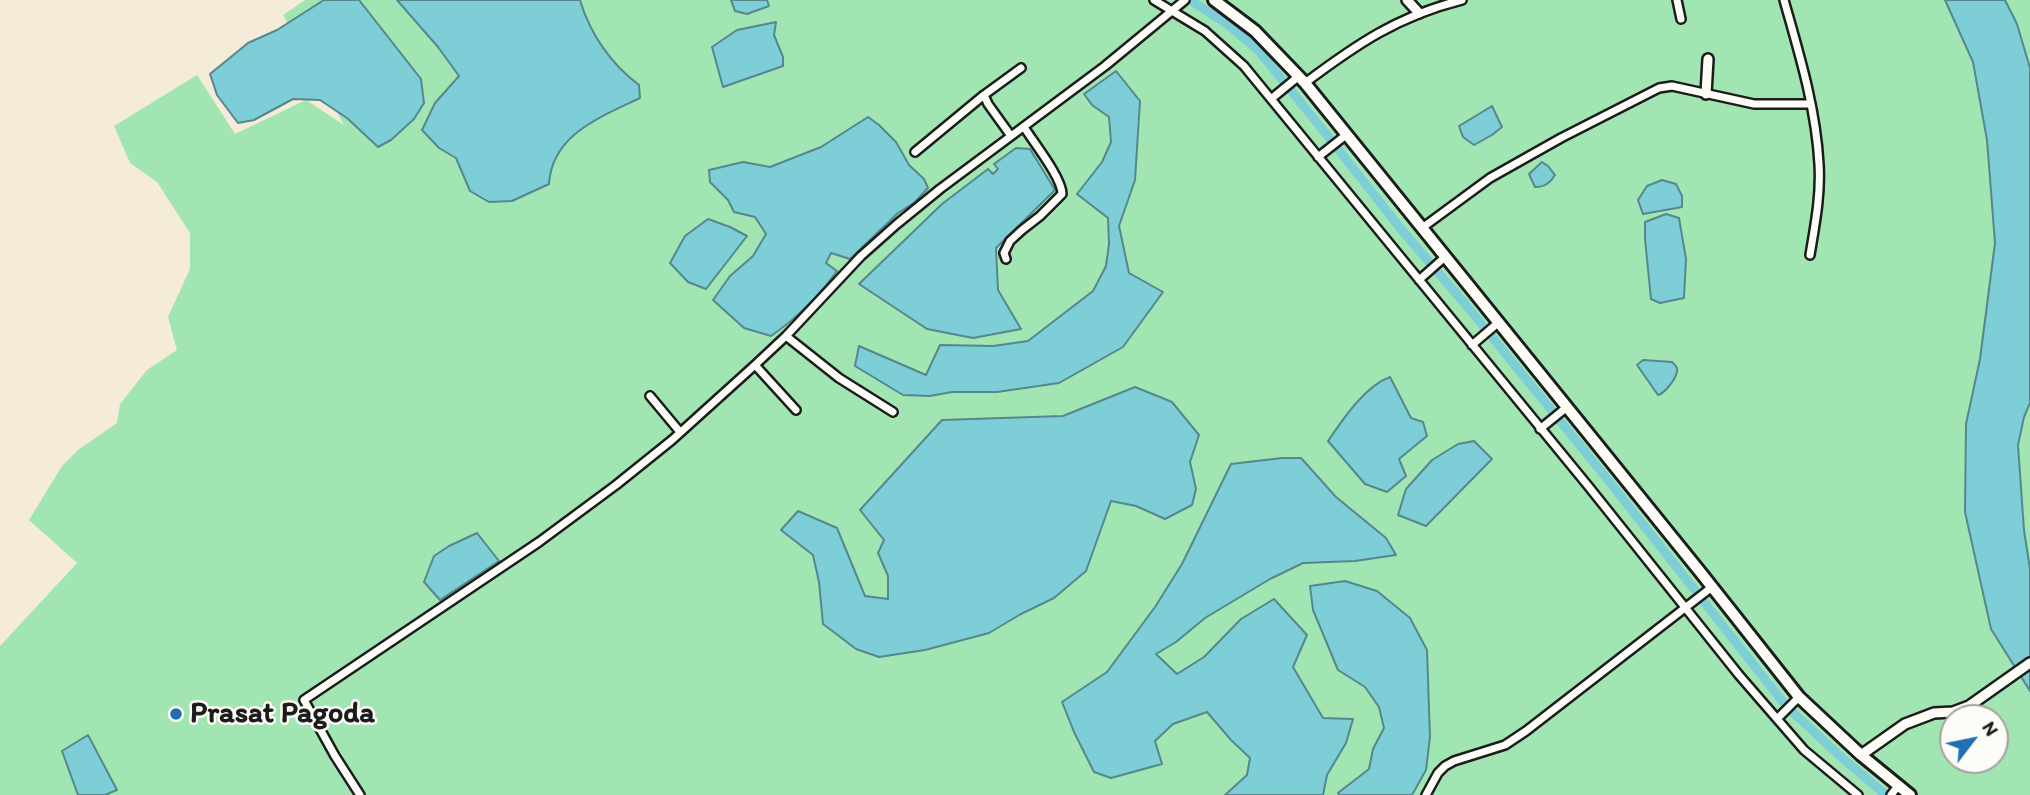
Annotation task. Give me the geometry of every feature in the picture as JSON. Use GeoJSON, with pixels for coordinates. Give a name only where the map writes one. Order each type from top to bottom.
{"type":"FeatureCollection","features":[{"type":"Feature","properties":{"kind":"main road"},"geometry":{"type":"LineString","coordinates":[[1214,0],[1255,31],[1302,79],[1343,138],[1422,228],[1712,587],[1796,701],[1861,755],[1894,791],[1910,795]]}},
{"type":"Feature","properties":{"kind":"street"},"geometry":{"type":"LineString","coordinates":[[1154,0],[1179,6],[1189,20],[1244,66],[1321,154],[1419,281],[1475,342],[1540,429],[1780,717],[1804,750],[1858,795]]}},
{"type":"Feature","properties":{"kind":"street"},"geometry":{"type":"LineString","coordinates":[[1407,0],[1419,13]]}},
{"type":"Feature","properties":{"kind":"street"},"geometry":{"type":"LineString","coordinates":[[1271,99],[1374,34],[1419,13],[1462,0]]}},
{"type":"Feature","properties":{"kind":"street"},"geometry":{"type":"LineString","coordinates":[[1677,0],[1681,19]]}},
{"type":"Feature","properties":{"kind":"street"},"geometry":{"type":"LineString","coordinates":[[1784,0],[1811,104],[1819,164],[1818,206],[1810,255]]}},
{"type":"Feature","properties":{"kind":"street"},"geometry":{"type":"LineString","coordinates":[[360,795],[304,700],[539,542],[616,485],[755,365],[861,256],[897,224],[1179,6]]}},
{"type":"Feature","properties":{"kind":"street"},"geometry":{"type":"LineString","coordinates":[[1706,94],[1708,59]]}},
{"type":"Feature","properties":{"kind":"street"},"geometry":{"type":"LineString","coordinates":[[915,152],[1021,68]]}},
{"type":"Feature","properties":{"kind":"street"},"geometry":{"type":"LineString","coordinates":[[1422,228],[1490,178],[1651,90],[1672,86],[1754,104],[1811,104]]}},
{"type":"Feature","properties":{"kind":"street"},"geometry":{"type":"LineString","coordinates":[[984,95],[1011,136]]}},
{"type":"Feature","properties":{"kind":"street"},"geometry":{"type":"LineString","coordinates":[[1006,259],[1004,253],[1010,241],[1062,194],[1057,178],[1024,127]]}},
{"type":"Feature","properties":{"kind":"street"},"geometry":{"type":"LineString","coordinates":[[1321,154],[1343,138]]}},
{"type":"Feature","properties":{"kind":"street"},"geometry":{"type":"LineString","coordinates":[[1419,281],[1445,257]]}},
{"type":"Feature","properties":{"kind":"street"},"geometry":{"type":"LineString","coordinates":[[1475,342],[1499,322]]}},
{"type":"Feature","properties":{"kind":"street"},"geometry":{"type":"LineString","coordinates":[[786,336],[812,359],[893,412]]}},
{"type":"Feature","properties":{"kind":"street"},"geometry":{"type":"LineString","coordinates":[[755,365],[796,410]]}},
{"type":"Feature","properties":{"kind":"street"},"geometry":{"type":"LineString","coordinates":[[650,397],[680,432]]}},
{"type":"Feature","properties":{"kind":"street"},"geometry":{"type":"LineString","coordinates":[[1540,429],[1567,407]]}},
{"type":"Feature","properties":{"kind":"street"},"geometry":{"type":"LineString","coordinates":[[1426,795],[1445,766],[1505,745],[1516,738],[1712,587]]}},
{"type":"Feature","properties":{"kind":"street"},"geometry":{"type":"LineString","coordinates":[[1861,755],[1905,724],[1934,713],[1953,712],[1969,706],[2030,663]]}},
{"type":"Feature","properties":{"kind":"street"},"geometry":{"type":"LineString","coordinates":[[1780,717],[1796,701]]}},
{"type":"Feature","properties":{"kind":"green space"},"geometry":{"type":"Polygon","coordinates":[[[305,0],[2030,0],[2030,795],[0,795],[0,646],[77,563],[29,520],[62,466],[78,450],[117,423],[120,404],[147,370],[177,350],[168,317],[190,269],[190,233],[157,182],[130,163],[114,126],[197,75],[235,134],[306,100],[344,125],[283,15],[305,0]]]}},
{"type":"Feature","properties":{"kind":"water"},"geometry":{"type":"Polygon","coordinates":[[[324,0],[359,0],[421,79],[424,103],[414,119],[391,140],[378,147],[347,118],[320,100],[293,99],[254,120],[238,123],[217,95],[210,74],[248,43],[277,30],[324,0]]]}},
{"type":"Feature","properties":{"kind":"water"},"geometry":{"type":"Polygon","coordinates":[[[397,0],[580,0],[584,13],[603,47],[619,68],[639,85],[640,98],[595,120],[569,140],[552,167],[549,184],[512,201],[489,202],[470,191],[456,158],[439,148],[422,130],[435,103],[459,76],[397,0]]]}},
{"type":"Feature","properties":{"kind":"water"},"geometry":{"type":"Polygon","coordinates":[[[731,0],[767,0],[769,6],[747,14],[735,11],[731,0]]]}},
{"type":"Feature","properties":{"kind":"water"},"geometry":{"type":"Polygon","coordinates":[[[1945,0],[2005,0],[2017,24],[2030,68],[2030,403],[2018,445],[2024,530],[2030,569],[2030,691],[1991,629],[1965,512],[1966,424],[1980,359],[1995,243],[1987,140],[1973,62],[1945,0]]]}},
{"type":"Feature","properties":{"kind":"water"},"geometry":{"type":"Polygon","coordinates":[[[776,22],[774,35],[783,57],[783,66],[723,87],[712,47],[737,30],[776,22]]]}},
{"type":"Feature","properties":{"kind":"water"},"geometry":{"type":"Polygon","coordinates":[[[1116,71],[1140,101],[1135,180],[1119,226],[1129,273],[1163,292],[1123,347],[1059,383],[997,392],[903,395],[855,366],[859,346],[926,375],[940,345],[993,346],[1028,341],[1093,291],[1106,266],[1108,218],[1077,194],[1102,162],[1111,142],[1109,117],[1092,105],[1084,94],[1116,71]]]}},
{"type":"Feature","properties":{"kind":"water"},"geometry":{"type":"Polygon","coordinates":[[[1492,106],[1502,127],[1474,145],[1463,137],[1459,126],[1492,106]]]}},
{"type":"Feature","properties":{"kind":"water"},"geometry":{"type":"Polygon","coordinates":[[[868,117],[896,142],[909,165],[924,179],[928,188],[850,259],[831,253],[826,263],[837,271],[807,306],[781,329],[771,336],[744,328],[713,300],[730,276],[753,256],[766,234],[755,217],[734,212],[728,200],[710,182],[709,170],[743,162],[770,167],[821,147],[868,117]]]}},
{"type":"Feature","properties":{"kind":"water"},"geometry":{"type":"Polygon","coordinates":[[[1016,148],[1030,149],[1055,190],[996,248],[998,290],[1021,329],[973,338],[927,329],[859,284],[942,204],[988,169],[993,174],[998,169],[994,164],[1016,148]]]}},
{"type":"Feature","properties":{"kind":"water"},"geometry":{"type":"Polygon","coordinates":[[[1542,162],[1555,175],[1547,184],[1535,187],[1529,174],[1542,162]]]}},
{"type":"Feature","properties":{"kind":"water"},"geometry":{"type":"Polygon","coordinates":[[[1662,180],[1676,184],[1682,196],[1682,207],[1643,214],[1638,200],[1647,186],[1662,180]]]}},
{"type":"Feature","properties":{"kind":"water"},"geometry":{"type":"Polygon","coordinates":[[[1666,214],[1679,218],[1686,259],[1684,298],[1660,303],[1651,299],[1645,222],[1666,214]]]}},
{"type":"Feature","properties":{"kind":"water"},"geometry":{"type":"Polygon","coordinates":[[[708,219],[747,236],[706,289],[688,282],[670,263],[685,236],[708,219]]]}},
{"type":"Feature","properties":{"kind":"water"},"geometry":{"type":"Polygon","coordinates":[[[1643,360],[1672,362],[1677,367],[1674,379],[1661,394],[1658,395],[1637,365],[1643,360]]]}},
{"type":"Feature","properties":{"kind":"water"},"geometry":{"type":"Polygon","coordinates":[[[1390,377],[1411,418],[1423,422],[1427,436],[1399,459],[1406,476],[1387,492],[1365,484],[1328,441],[1363,395],[1390,377]]]}},
{"type":"Feature","properties":{"kind":"water"},"geometry":{"type":"Polygon","coordinates":[[[1135,387],[1172,402],[1199,435],[1190,462],[1196,489],[1192,505],[1165,519],[1136,506],[1111,501],[1086,571],[1054,598],[989,633],[925,650],[879,657],[856,649],[823,624],[813,555],[781,530],[798,511],[837,528],[865,596],[888,599],[888,576],[878,553],[884,540],[860,510],[942,420],[1063,416],[1135,387]]]}},
{"type":"Feature","properties":{"kind":"water"},"geometry":{"type":"Polygon","coordinates":[[[1474,441],[1492,459],[1426,526],[1398,515],[1406,489],[1432,460],[1458,444],[1474,441]]]}},
{"type":"Feature","properties":{"kind":"water"},"geometry":{"type":"Polygon","coordinates":[[[1301,458],[1336,497],[1386,538],[1396,555],[1355,561],[1303,563],[1270,579],[1205,618],[1176,642],[1156,654],[1177,674],[1204,657],[1241,619],[1274,599],[1307,635],[1293,667],[1323,718],[1353,719],[1346,743],[1327,775],[1323,795],[1225,795],[1247,775],[1250,758],[1207,712],[1173,724],[1155,741],[1162,764],[1111,778],[1094,772],[1062,702],[1107,672],[1155,607],[1182,564],[1231,464],[1301,458]]]}},
{"type":"Feature","properties":{"kind":"water"},"geometry":{"type":"Polygon","coordinates":[[[477,533],[499,561],[440,600],[424,582],[434,556],[477,533]]]}},
{"type":"Feature","properties":{"kind":"water"},"geometry":{"type":"Polygon","coordinates":[[[1345,581],[1377,591],[1410,618],[1427,650],[1430,737],[1426,770],[1412,795],[1338,793],[1369,769],[1373,749],[1384,728],[1379,707],[1365,687],[1338,670],[1313,610],[1310,586],[1345,581]]]}},
{"type":"Feature","properties":{"kind":"water"},"geometry":{"type":"Polygon","coordinates":[[[88,735],[117,790],[105,795],[78,795],[62,751],[88,735]]]}},
{"type":"Feature","properties":{"kind":"waterway"},"geometry":{"type":"LineString","coordinates":[[1190,0],[1227,24],[1258,50],[1400,228],[1608,480],[1786,706],[1886,795]]}},
{"type":"Feature","properties":{"kind":"place","name":"Prasat Pagoda"},"geometry":{"type":"Point","coordinates":[176,714]}}]}
